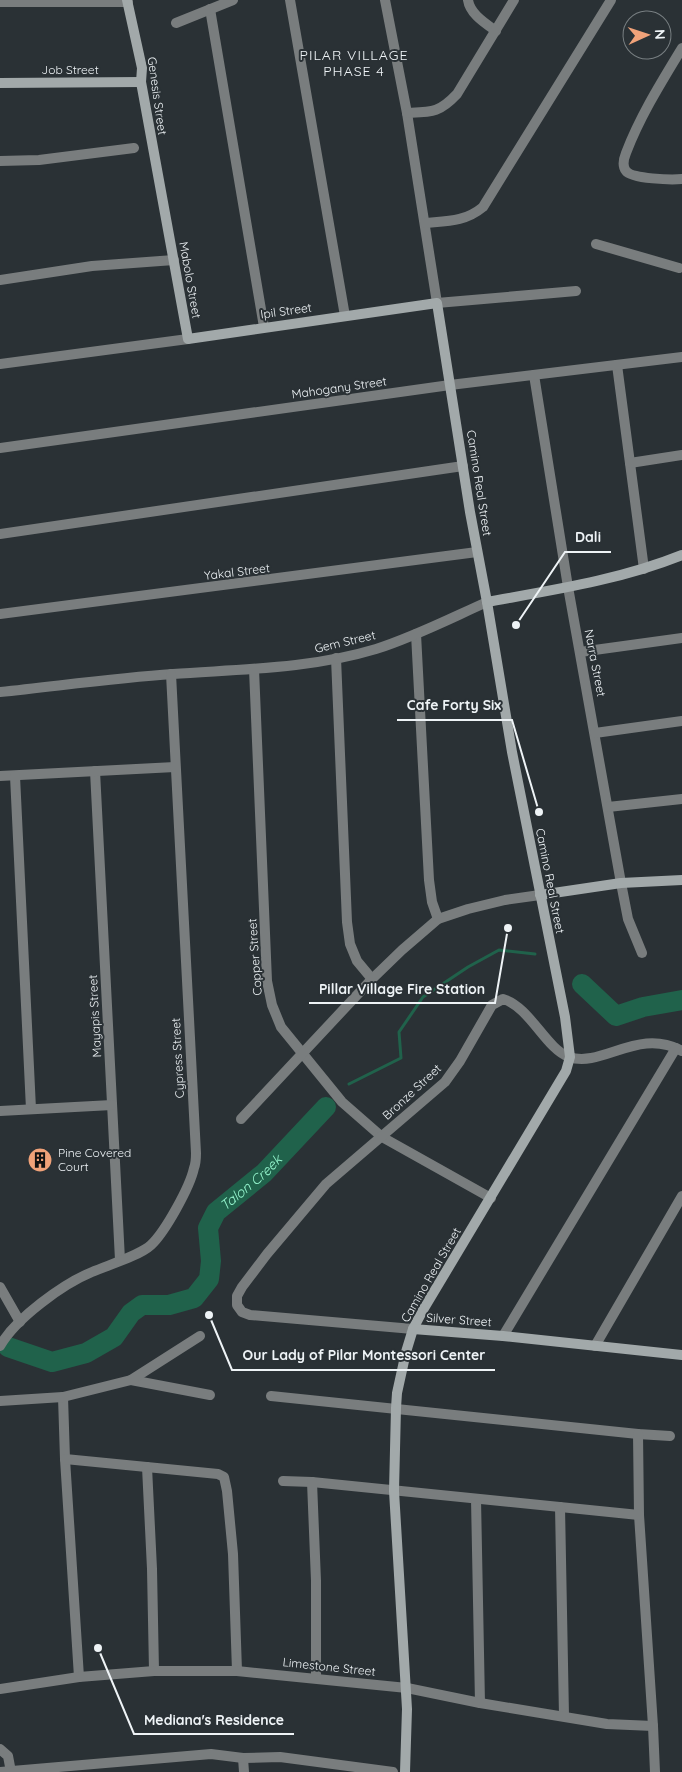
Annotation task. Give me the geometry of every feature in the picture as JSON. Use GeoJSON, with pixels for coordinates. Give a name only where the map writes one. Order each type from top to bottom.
{"type":"FeatureCollection","features":[{"type":"Feature","properties":{"kind":"street"},"geometry":{"type":"LineString","coordinates":[[176,23],[212,5],[233,0]]}},
{"type":"Feature","properties":{"kind":"street"},"geometry":{"type":"LineString","coordinates":[[290,0],[346,316]]}},
{"type":"Feature","properties":{"kind":"street","name":"Camino Real Street"},"geometry":{"type":"LineString","coordinates":[[385,0],[407,113],[477,552],[488,602],[512,752],[565,1017],[570,1057],[566,1072],[558,1086],[413,1329],[406,1352],[397,1393],[394,1492],[408,1733],[405,1772]]}},
{"type":"Feature","properties":{"kind":"street"},"geometry":{"type":"LineString","coordinates":[[468,0],[468,6],[480,20],[496,31]]}},
{"type":"Feature","properties":{"kind":"street"},"geometry":{"type":"LineString","coordinates":[[407,113],[434,112],[446,105],[457,94],[514,0]]}},
{"type":"Feature","properties":{"kind":"street"},"geometry":{"type":"LineString","coordinates":[[425,224],[463,220],[483,207],[611,0]]}},
{"type":"Feature","properties":{"kind":"street"},"geometry":{"type":"LineString","coordinates":[[1,2],[128,1]]}},
{"type":"Feature","properties":{"kind":"street","name":"Genesis Street"},"geometry":{"type":"LineString","coordinates":[[128,1],[142,68],[141,82],[167,225]]}},
{"type":"Feature","properties":{"kind":"street"},"geometry":{"type":"LineString","coordinates":[[212,5],[264,327]]}},
{"type":"Feature","properties":{"kind":"street"},"geometry":{"type":"LineString","coordinates":[[682,48],[641,121],[625,154],[623,164],[625,171],[631,175],[682,179]]}},
{"type":"Feature","properties":{"kind":"street","name":"Job Street"},"geometry":{"type":"LineString","coordinates":[[0,83],[141,82]]}},
{"type":"Feature","properties":{"kind":"street"},"geometry":{"type":"LineString","coordinates":[[0,161],[39,160],[134,148]]}},
{"type":"Feature","properties":{"kind":"street","name":"Mabolo Street"},"geometry":{"type":"LineString","coordinates":[[167,225],[188,339]]}},
{"type":"Feature","properties":{"kind":"street"},"geometry":{"type":"LineString","coordinates":[[596,244],[681,266]]}},
{"type":"Feature","properties":{"kind":"street"},"geometry":{"type":"LineString","coordinates":[[0,280],[92,266],[174,260]]}},
{"type":"Feature","properties":{"kind":"street"},"geometry":{"type":"LineString","coordinates":[[669,276],[681,266]]}},
{"type":"Feature","properties":{"kind":"street","name":"Ipil Street"},"geometry":{"type":"LineString","coordinates":[[0,364],[437,303],[576,291]]}},
{"type":"Feature","properties":{"kind":"street","name":"Mahogany Street"},"geometry":{"type":"LineString","coordinates":[[0,448],[450,385],[682,357]]}},
{"type":"Feature","properties":{"kind":"street"},"geometry":{"type":"LineString","coordinates":[[617,364],[644,569]]}},
{"type":"Feature","properties":{"kind":"street","name":"Narra Street"},"geometry":{"type":"LineString","coordinates":[[534,375],[568,587],[621,883],[628,919],[642,953]]}},
{"type":"Feature","properties":{"kind":"street"},"geometry":{"type":"LineString","coordinates":[[630,463],[682,456]]}},
{"type":"Feature","properties":{"kind":"street"},"geometry":{"type":"LineString","coordinates":[[0,534],[463,466]]}},
{"type":"Feature","properties":{"kind":"street","name":"Yakal Street"},"geometry":{"type":"LineString","coordinates":[[0,614],[477,552]]}},
{"type":"Feature","properties":{"kind":"street","name":"Gem Street"},"geometry":{"type":"LineString","coordinates":[[0,692],[171,674],[298,665],[336,658],[376,649],[416,634],[488,602],[568,587],[644,569],[682,555]]}},
{"type":"Feature","properties":{"kind":"street"},"geometry":{"type":"LineString","coordinates":[[416,634],[428,880],[432,902],[438,919]]}},
{"type":"Feature","properties":{"kind":"street"},"geometry":{"type":"LineString","coordinates":[[580,652],[682,638]]}},
{"type":"Feature","properties":{"kind":"street"},"geometry":{"type":"LineString","coordinates":[[336,658],[347,922],[350,944],[356,961],[372,979]]}},
{"type":"Feature","properties":{"kind":"street","name":"Copper Street"},"geometry":{"type":"LineString","coordinates":[[254,669],[267,981],[272,1005],[281,1027],[301,1054],[342,1102],[382,1137],[491,1198]]}},
{"type":"Feature","properties":{"kind":"street","name":"Cypress Street"},"geometry":{"type":"LineString","coordinates":[[0,1346],[20,1322],[71,1281],[150,1245],[159,1236],[190,1182],[195,1167],[196,1153],[171,674]]}},
{"type":"Feature","properties":{"kind":"street"},"geometry":{"type":"LineString","coordinates":[[595,734],[682,721]]}},
{"type":"Feature","properties":{"kind":"street"},"geometry":{"type":"LineString","coordinates":[[0,776],[176,767]]}},
{"type":"Feature","properties":{"kind":"street","name":"Mayapis Street"},"geometry":{"type":"LineString","coordinates":[[95,771],[120,1260]]}},
{"type":"Feature","properties":{"kind":"street"},"geometry":{"type":"LineString","coordinates":[[15,776],[31,1108]]}},
{"type":"Feature","properties":{"kind":"street"},"geometry":{"type":"LineString","coordinates":[[608,807],[682,799]]}},
{"type":"Feature","properties":{"kind":"street"},"geometry":{"type":"LineString","coordinates":[[241,1120],[372,979],[438,919],[505,900],[621,883],[682,880]]}},
{"type":"Feature","properties":{"kind":"street","name":"Bronze Street"},"geometry":{"type":"LineString","coordinates":[[237,1306],[237,1296],[242,1287],[326,1184],[445,1082],[460,1061],[492,1004],[503,999],[514,1002],[556,1047],[570,1057]]}},
{"type":"Feature","properties":{"kind":"street"},"geometry":{"type":"LineString","coordinates":[[503,1336],[679,1049],[642,1043],[593,1057],[570,1057]]}},
{"type":"Feature","properties":{"kind":"street"},"geometry":{"type":"LineString","coordinates":[[0,1111],[112,1105]]}},
{"type":"Feature","properties":{"kind":"street"},"geometry":{"type":"LineString","coordinates":[[595,1346],[682,1196]]}},
{"type":"Feature","properties":{"kind":"street"},"geometry":{"type":"LineString","coordinates":[[0,1287],[20,1322]]}},
{"type":"Feature","properties":{"kind":"street","name":"Silver Street"},"geometry":{"type":"LineString","coordinates":[[237,1306],[242,1312],[250,1315],[503,1336],[682,1355]]}},
{"type":"Feature","properties":{"kind":"street"},"geometry":{"type":"LineString","coordinates":[[0,1401],[63,1397],[131,1380],[200,1336]]}},
{"type":"Feature","properties":{"kind":"street"},"geometry":{"type":"LineString","coordinates":[[131,1380],[210,1395]]}},
{"type":"Feature","properties":{"kind":"street"},"geometry":{"type":"LineString","coordinates":[[271,1396],[670,1436]]}},
{"type":"Feature","properties":{"kind":"street"},"geometry":{"type":"LineString","coordinates":[[63,1397],[79,1677]]}},
{"type":"Feature","properties":{"kind":"street"},"geometry":{"type":"LineString","coordinates":[[638,1434],[639,1515],[655,1772]]}},
{"type":"Feature","properties":{"kind":"street"},"geometry":{"type":"LineString","coordinates":[[65,1458],[218,1474],[224,1477],[234,1554],[237,1671]]}},
{"type":"Feature","properties":{"kind":"street"},"geometry":{"type":"LineString","coordinates":[[147,1468],[152,1569],[154,1671]]}},
{"type":"Feature","properties":{"kind":"street"},"geometry":{"type":"LineString","coordinates":[[283,1481],[312,1482],[394,1492],[639,1515]]}},
{"type":"Feature","properties":{"kind":"street"},"geometry":{"type":"LineString","coordinates":[[312,1482],[316,1582],[316,1678]]}},
{"type":"Feature","properties":{"kind":"street"},"geometry":{"type":"LineString","coordinates":[[476,1499],[480,1703]]}},
{"type":"Feature","properties":{"kind":"street"},"geometry":{"type":"LineString","coordinates":[[560,1507],[564,1716]]}},
{"type":"Feature","properties":{"kind":"street","name":"Limestone Street"},"geometry":{"type":"LineString","coordinates":[[0,1689],[79,1677],[154,1671],[237,1671],[406,1688],[480,1703],[607,1724],[653,1726]]}},
{"type":"Feature","properties":{"kind":"street"},"geometry":{"type":"LineString","coordinates":[[0,1749],[8,1756],[7,1771],[211,1754],[242,1758],[280,1757],[325,1767],[393,1772]]}},
{"type":"Feature","properties":{"kind":"street"},"geometry":{"type":"LineString","coordinates":[[242,1758],[244,1772]]}},
{"type":"Feature","properties":{"kind":"waterway","name":"Talon Creek"},"geometry":{"type":"LineString","coordinates":[[349,1084],[401,1058],[399,1032],[423,997],[468,967],[499,950],[535,954]]}},
{"type":"Feature","properties":{"kind":"waterway","name":"Talon Creek"},"geometry":{"type":"LineString","coordinates":[[582,984],[616,1016],[643,1007],[682,1000]]}},
{"type":"Feature","properties":{"kind":"waterway","name":"Talon Creek"},"geometry":{"type":"LineString","coordinates":[[8,1347],[52,1362],[86,1353],[114,1337],[131,1313],[142,1305],[169,1305],[194,1298],[209,1279],[211,1261],[208,1228],[216,1212],[264,1173],[326,1107]]}},
{"type":"Feature","properties":{"kind":"place","name":"Dali"},"geometry":{"type":"Point","coordinates":[516,625]}},
{"type":"Feature","properties":{"kind":"place","name":"Cafe Forty Six"},"geometry":{"type":"Point","coordinates":[539,812]}},
{"type":"Feature","properties":{"kind":"place","name":"Pillar Village Fire Station"},"geometry":{"type":"Point","coordinates":[508,928]}},
{"type":"Feature","properties":{"kind":"place","name":"Pine Covered Court"},"geometry":{"type":"Point","coordinates":[40,1160]}},
{"type":"Feature","properties":{"kind":"place","name":"Our Lady of Pilar Montessori Center"},"geometry":{"type":"Point","coordinates":[209,1315]}},
{"type":"Feature","properties":{"kind":"place","name":"Mediana's Residence"},"geometry":{"type":"Point","coordinates":[98,1648]}},
{"type":"Feature","properties":{"kind":"district","name":"PILAR VILLAGE PHASE 4"},"geometry":{"type":"Point","coordinates":[354,64]}}]}
